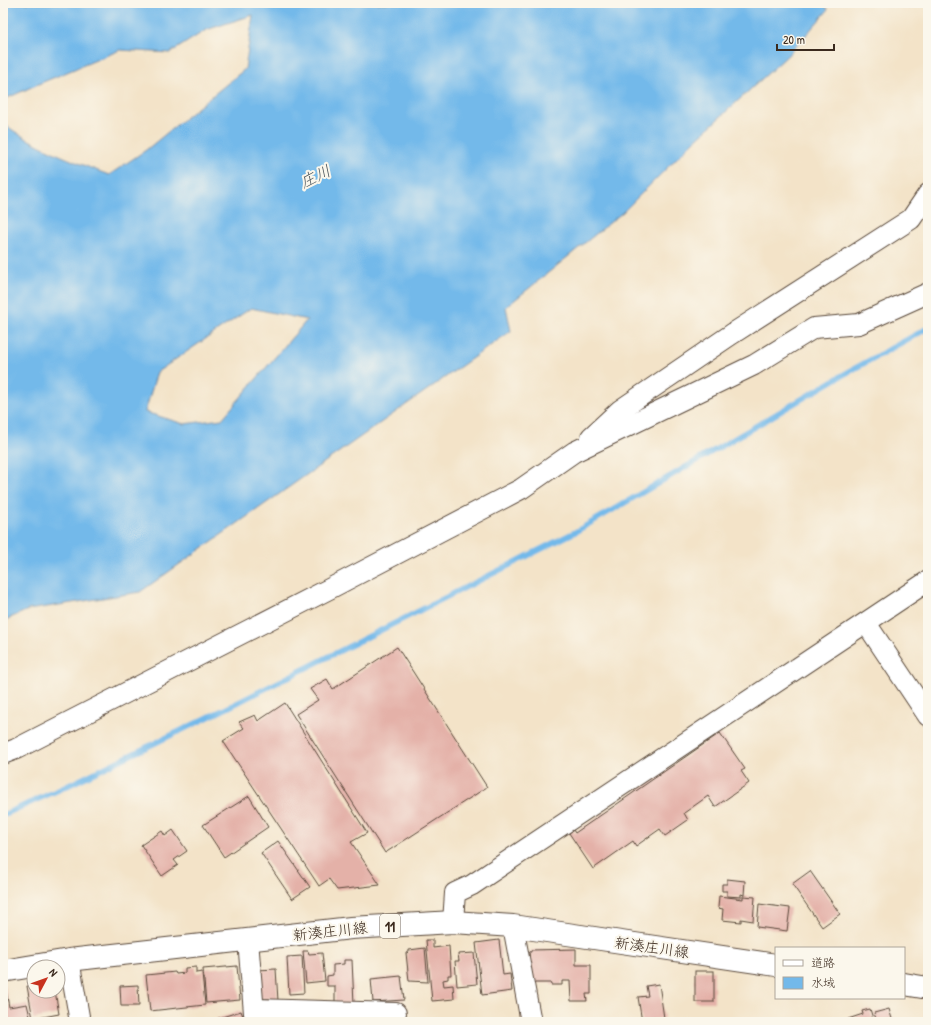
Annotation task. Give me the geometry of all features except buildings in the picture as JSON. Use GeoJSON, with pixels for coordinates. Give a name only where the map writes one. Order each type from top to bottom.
{"type":"FeatureCollection","features":[{"type":"Feature","properties":{"kind":"main road","name":"新湊庄川線"},"geometry":{"type":"LineString","coordinates":[[3,971],[70,960],[351,928],[453,922],[513,926],[775,965]]}},
{"type":"Feature","properties":{"kind":"main road"},"geometry":{"type":"LineString","coordinates":[[905,984],[928,988]]}},
{"type":"Feature","properties":{"kind":"street"},"geometry":{"type":"LineString","coordinates":[[574,452],[620,410],[732,334],[911,219],[928,194]]}},
{"type":"Feature","properties":{"kind":"street"},"geometry":{"type":"LineString","coordinates":[[3,754],[16,749],[322,593],[514,492],[574,452],[754,365],[814,328],[859,324],[928,293]]}},
{"type":"Feature","properties":{"kind":"street"},"geometry":{"type":"LineString","coordinates":[[453,922],[455,893],[472,885],[928,581]]}},
{"type":"Feature","properties":{"kind":"street"},"geometry":{"type":"LineString","coordinates":[[866,623],[928,716]]}},
{"type":"Feature","properties":{"kind":"street"},"geometry":{"type":"LineString","coordinates":[[513,926],[531,1022]]}},
{"type":"Feature","properties":{"kind":"street"},"geometry":{"type":"LineString","coordinates":[[248,940],[255,1016],[396,1013]]}},
{"type":"Feature","properties":{"kind":"street"},"geometry":{"type":"LineString","coordinates":[[70,960],[80,1022]]}},
{"type":"Feature","properties":{"kind":"water","name":"庄川"},"geometry":{"type":"Polygon","coordinates":[[[3,3],[823,3],[828,10],[788,55],[694,141],[623,212],[506,307],[511,331],[140,592],[28,610],[3,621],[3,123],[40,146],[109,175],[146,150],[245,69],[253,15],[206,30],[170,53],[120,50],[3,100],[3,3]],[[251,308],[157,372],[145,412],[184,424],[222,419],[307,320],[251,308]]]}},
{"type":"Feature","properties":{"kind":"waterway"},"geometry":{"type":"LineString","coordinates":[[3,815],[65,787],[227,708],[575,532],[841,376],[928,328]]}}]}
